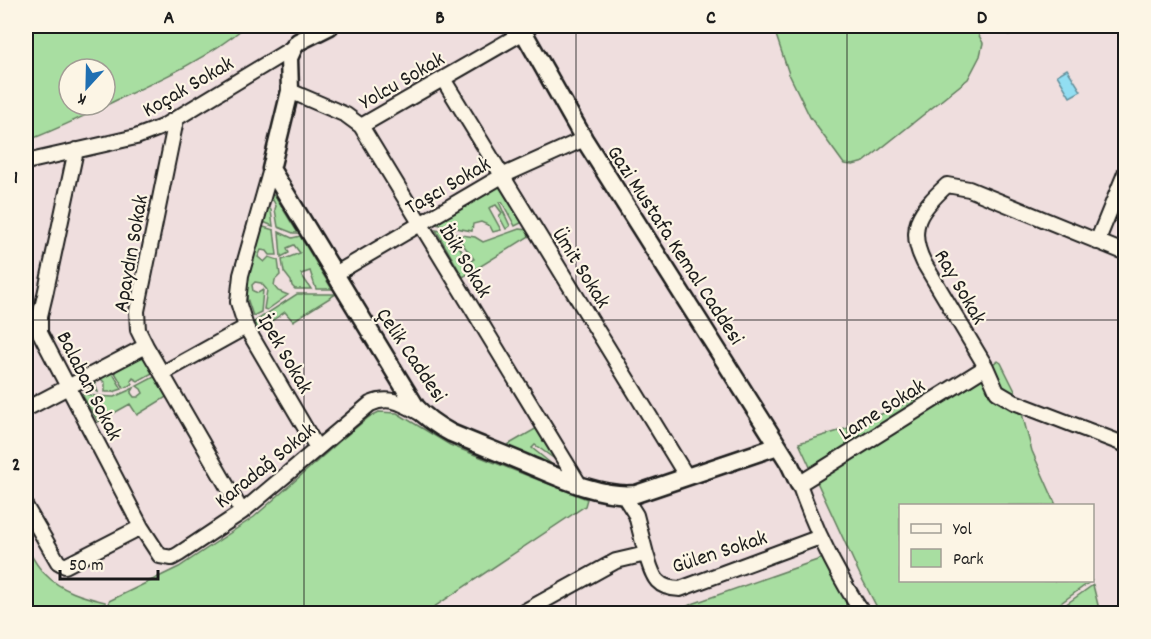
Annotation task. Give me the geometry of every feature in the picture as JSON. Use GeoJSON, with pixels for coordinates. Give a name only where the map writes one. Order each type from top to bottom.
{"type":"FeatureCollection","features":[{"type":"Feature","properties":{"kind":"street"},"geometry":{"type":"LineString","coordinates":[[271,170],[290,91],[289,58],[298,42],[330,26]]}},
{"type":"Feature","properties":{"kind":"street","name":"Yolcu Sokak"},"geometry":{"type":"LineString","coordinates":[[361,126],[443,79],[522,28]]}},
{"type":"Feature","properties":{"kind":"street","name":"Gazi Mustafa Kemal Caddesi"},"geometry":{"type":"LineString","coordinates":[[522,28],[584,139],[789,463],[799,484]]}},
{"type":"Feature","properties":{"kind":"street","name":"Koçak Sokak"},"geometry":{"type":"LineString","coordinates":[[26,162],[136,137],[176,120],[294,48]]}},
{"type":"Feature","properties":{"kind":"street","name":"Ümit Sokak"},"geometry":{"type":"LineString","coordinates":[[443,79],[687,477]]}},
{"type":"Feature","properties":{"kind":"street","name":"İbik Sokak"},"geometry":{"type":"LineString","coordinates":[[290,91],[346,115],[361,126],[579,484]]}},
{"type":"Feature","properties":{"kind":"street","name":"Apaydın Sokak"},"geometry":{"type":"LineString","coordinates":[[176,120],[136,311],[138,330],[242,512]]}},
{"type":"Feature","properties":{"kind":"street","name":"Taşcı Sokak"},"geometry":{"type":"LineString","coordinates":[[335,274],[502,176],[584,139]]}},
{"type":"Feature","properties":{"kind":"street","name":"Balaban Sokak"},"geometry":{"type":"LineString","coordinates":[[76,150],[40,333],[141,527]]}},
{"type":"Feature","properties":{"kind":"street","name":"Çelik Caddesi"},"geometry":{"type":"LineString","coordinates":[[271,170],[416,407],[436,426],[579,484],[624,495],[636,494],[778,446]]}},
{"type":"Feature","properties":{"kind":"street","name":"İpek Sokak"},"geometry":{"type":"LineString","coordinates":[[271,170],[238,292],[238,302],[246,327],[317,448]]}},
{"type":"Feature","properties":{"kind":"street"},"geometry":{"type":"LineString","coordinates":[[1097,242],[1125,171]]}},
{"type":"Feature","properties":{"kind":"street","name":"Ray Sokak"},"geometry":{"type":"LineString","coordinates":[[1125,253],[969,189],[947,185],[934,196],[922,213],[914,233],[916,248],[986,367],[997,392],[1014,402],[1125,445]]}},
{"type":"Feature","properties":{"kind":"street"},"geometry":{"type":"LineString","coordinates":[[163,373],[246,327]]}},
{"type":"Feature","properties":{"kind":"street"},"geometry":{"type":"LineString","coordinates":[[26,409],[146,346]]}},
{"type":"Feature","properties":{"kind":"street","name":"Lame Sokak"},"geometry":{"type":"LineString","coordinates":[[799,484],[986,367]]}},
{"type":"Feature","properties":{"kind":"street","name":"Karadağ Sokak"},"geometry":{"type":"LineString","coordinates":[[141,527],[160,556],[172,558],[242,512],[375,402],[396,401],[423,415]]}},
{"type":"Feature","properties":{"kind":"street"},"geometry":{"type":"LineString","coordinates":[[799,484],[820,537],[863,614]]}},
{"type":"Feature","properties":{"kind":"street"},"geometry":{"type":"LineString","coordinates":[[624,495],[636,515],[646,554]]}},
{"type":"Feature","properties":{"kind":"street"},"geometry":{"type":"LineString","coordinates":[[26,507],[58,562],[65,566],[141,527]]}},
{"type":"Feature","properties":{"kind":"street","name":"Gülen Sokak"},"geometry":{"type":"LineString","coordinates":[[520,614],[616,561],[646,554],[654,578],[660,585],[680,590],[820,537]]}},
{"type":"Feature","properties":{"kind":"green space"},"geometry":{"type":"Polygon","coordinates":[[[26,26],[246,26],[202,57],[117,100],[117,57],[57,57],[57,117],[82,117],[26,141],[26,26]]]}},
{"type":"Feature","properties":{"kind":"green space"},"geometry":{"type":"Polygon","coordinates":[[[773,26],[974,26],[983,43],[980,56],[968,79],[864,162],[853,165],[844,164],[810,117],[789,74],[773,26]]]}},
{"type":"Feature","properties":{"kind":"green space"},"geometry":{"type":"Polygon","coordinates":[[[981,26],[1035,26],[1022,33],[1008,35],[981,26]]]}},
{"type":"Feature","properties":{"kind":"green space"},"geometry":{"type":"Polygon","coordinates":[[[494,187],[500,187],[503,190],[523,222],[515,226],[502,202],[499,202],[510,226],[506,229],[499,216],[502,213],[496,205],[489,208],[501,230],[493,232],[490,226],[481,222],[473,224],[472,231],[436,224],[494,187]]]}},
{"type":"Feature","properties":{"kind":"green space"},"geometry":{"type":"Polygon","coordinates":[[[273,195],[298,233],[278,227],[276,206],[273,200],[268,202],[267,206],[271,210],[273,226],[261,221],[268,197],[273,195]]]}},
{"type":"Feature","properties":{"kind":"green space"},"geometry":{"type":"Polygon","coordinates":[[[260,226],[274,230],[277,255],[270,255],[267,251],[261,250],[258,257],[264,262],[269,257],[278,260],[280,275],[275,280],[274,286],[278,291],[288,295],[267,310],[264,309],[267,290],[261,283],[255,282],[252,285],[253,291],[258,293],[263,290],[261,312],[253,316],[245,285],[260,226]]]}},
{"type":"Feature","properties":{"kind":"green space"},"geometry":{"type":"Polygon","coordinates":[[[519,229],[529,230],[531,235],[463,277],[436,230],[451,233],[463,253],[460,256],[466,264],[474,259],[455,234],[475,237],[483,242],[519,229]]]}},
{"type":"Feature","properties":{"kind":"green space"},"geometry":{"type":"Polygon","coordinates":[[[279,232],[292,238],[300,236],[332,289],[316,289],[310,271],[301,274],[311,289],[295,289],[292,286],[284,272],[282,260],[300,253],[294,245],[287,248],[289,253],[281,257],[279,232]]]}},
{"type":"Feature","properties":{"kind":"green space"},"geometry":{"type":"Polygon","coordinates":[[[297,294],[336,294],[293,321],[285,312],[258,330],[254,322],[297,294]]]}},
{"type":"Feature","properties":{"kind":"green space"},"geometry":{"type":"Polygon","coordinates":[[[140,355],[145,357],[154,372],[138,381],[133,378],[131,381],[133,384],[124,388],[113,369],[140,355]]]}},
{"type":"Feature","properties":{"kind":"green space"},"geometry":{"type":"Polygon","coordinates":[[[998,361],[1017,395],[1032,451],[1056,504],[899,504],[899,582],[1090,582],[1047,613],[880,613],[799,443],[855,426],[998,361]]]}},
{"type":"Feature","properties":{"kind":"green space"},"geometry":{"type":"Polygon","coordinates":[[[111,370],[122,389],[105,392],[105,383],[101,379],[95,383],[98,392],[83,385],[111,370]]]}},
{"type":"Feature","properties":{"kind":"green space"},"geometry":{"type":"Polygon","coordinates":[[[156,376],[168,396],[137,415],[130,404],[98,422],[81,393],[114,397],[134,388],[131,393],[134,397],[138,397],[143,393],[137,386],[156,376]]]}},
{"type":"Feature","properties":{"kind":"green space"},"geometry":{"type":"Polygon","coordinates":[[[379,412],[397,413],[450,445],[587,499],[585,506],[425,613],[111,613],[109,601],[179,567],[254,517],[341,440],[369,417],[379,412]]]}},
{"type":"Feature","properties":{"kind":"green space"},"geometry":{"type":"Polygon","coordinates":[[[537,428],[556,460],[535,445],[532,448],[554,466],[506,446],[537,428]]]}},
{"type":"Feature","properties":{"kind":"green space"},"geometry":{"type":"Polygon","coordinates":[[[26,546],[39,568],[51,580],[73,593],[105,602],[108,613],[26,613],[26,546]]]}},
{"type":"Feature","properties":{"kind":"green space"},"geometry":{"type":"Polygon","coordinates":[[[826,557],[857,614],[671,614],[692,604],[826,557]]]}},
{"type":"Feature","properties":{"kind":"green space"},"geometry":{"type":"Polygon","coordinates":[[[1093,585],[1100,613],[1054,613],[1093,585]]]}},
{"type":"Feature","properties":{"kind":"water"},"geometry":{"type":"Polygon","coordinates":[[[1067,69],[1081,91],[1070,97],[1057,75],[1067,69]]]}}]}
